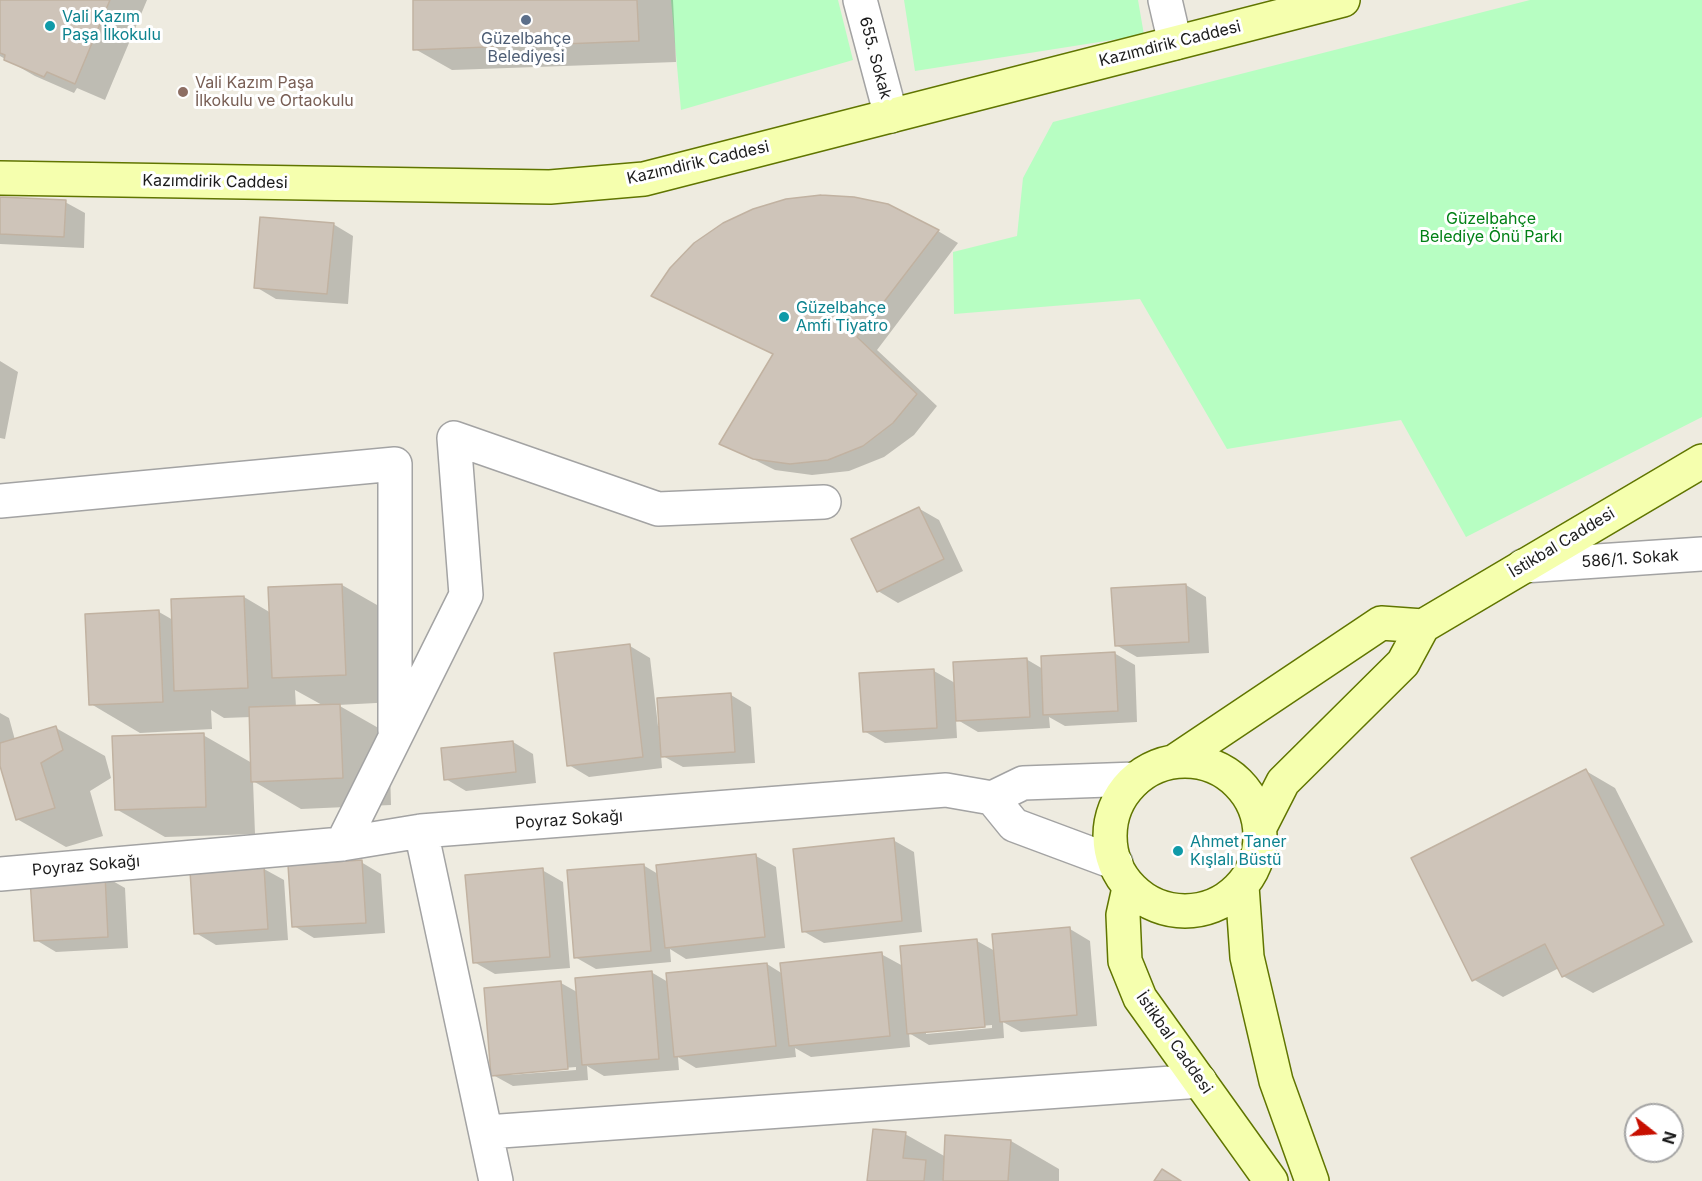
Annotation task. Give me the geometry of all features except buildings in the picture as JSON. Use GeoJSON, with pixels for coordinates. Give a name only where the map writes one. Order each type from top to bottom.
{"type":"FeatureCollection","features":[{"type":"Feature","properties":{"kind":"main road","name":"Kazımdirik Caddesi"},"geometry":{"type":"LineString","coordinates":[[0,178],[550,187],[644,178],[1343,0]]}},
{"type":"Feature","properties":{"kind":"main road","name":"İstikbal Caddesi"},"geometry":{"type":"LineString","coordinates":[[1423,626],[1702,461]]}},
{"type":"Feature","properties":{"kind":"main road"},"geometry":{"type":"LineString","coordinates":[[1175,760],[1209,764],[1232,777],[1249,796],[1260,827],[1260,846],[1255,866],[1242,886],[1224,901],[1202,910],[1178,912],[1155,906],[1122,876],[1110,844],[1111,823],[1120,799],[1136,779],[1158,766],[1175,760],[1381,623],[1423,626],[1403,663],[1283,782],[1260,827]]}},
{"type":"Feature","properties":{"kind":"main road","name":"İstikbal Caddesi"},"geometry":{"type":"LineString","coordinates":[[1122,876],[1125,961],[1140,999],[1271,1181]]}},
{"type":"Feature","properties":{"kind":"main road"},"geometry":{"type":"LineString","coordinates":[[1242,886],[1247,957],[1274,1070],[1312,1181]]}},
{"type":"Feature","properties":{"kind":"street","name":"655. Sokak"},"geometry":{"type":"LineString","coordinates":[[860,0],[891,116]]}},
{"type":"Feature","properties":{"kind":"street"},"geometry":{"type":"LineString","coordinates":[[1165,0],[1175,43]]}},
{"type":"Feature","properties":{"kind":"street"},"geometry":{"type":"LineString","coordinates":[[342,844],[466,595],[454,438],[658,509],[824,502]]}},
{"type":"Feature","properties":{"kind":"street"},"geometry":{"type":"LineString","coordinates":[[0,501],[395,464],[394,738]]}},
{"type":"Feature","properties":{"kind":"street","name":"586/1. Sokak"},"geometry":{"type":"LineString","coordinates":[[1523,566],[1702,554]]}},
{"type":"Feature","properties":{"kind":"street"},"geometry":{"type":"LineString","coordinates":[[1122,876],[1014,825],[992,798],[1023,783],[1136,779]]}},
{"type":"Feature","properties":{"kind":"street","name":"Poyraz Sokağı"},"geometry":{"type":"LineString","coordinates":[[0,874],[342,844],[421,831],[946,790],[992,798]]}},
{"type":"Feature","properties":{"kind":"street"},"geometry":{"type":"LineString","coordinates":[[421,831],[496,1181]]}},
{"type":"Feature","properties":{"kind":"street"},"geometry":{"type":"LineString","coordinates":[[487,1132],[1200,1081]]}},
{"type":"Feature","properties":{"kind":"green space"},"geometry":{"type":"Polygon","coordinates":[[[671,0],[838,0],[853,60],[681,110],[671,0]]]}},
{"type":"Feature","properties":{"kind":"green space"},"geometry":{"type":"Polygon","coordinates":[[[904,0],[1138,0],[1144,35],[915,71],[904,0]]]}},
{"type":"Feature","properties":{"kind":"green space","name":"Güzelbahçe Belediye Önü Parkı"},"geometry":{"type":"Polygon","coordinates":[[[1530,0],[1702,0],[1702,417],[1466,537],[1401,420],[1227,449],[1140,299],[954,314],[953,252],[1017,236],[1023,178],[1053,122],[1530,0]]]}},
{"type":"Feature","properties":{"kind":"place","name":"Güzelbahçe Belediyesi"},"geometry":{"type":"Point","coordinates":[526,20]}},
{"type":"Feature","properties":{"kind":"place","name":"Vali Kazım Paşa İlkokulu"},"geometry":{"type":"Point","coordinates":[50,26]}},
{"type":"Feature","properties":{"kind":"place","name":"Vali Kazım Paşa İlkokulu ve Ortaokulu"},"geometry":{"type":"Point","coordinates":[183,92]}},
{"type":"Feature","properties":{"kind":"place","name":"Güzelbahçe Amfi Tiyatro"},"geometry":{"type":"Point","coordinates":[784,317]}},
{"type":"Feature","properties":{"kind":"place","name":"Ahmet Taner Kışlalı Büstü"},"geometry":{"type":"Point","coordinates":[1178,851]}}]}
